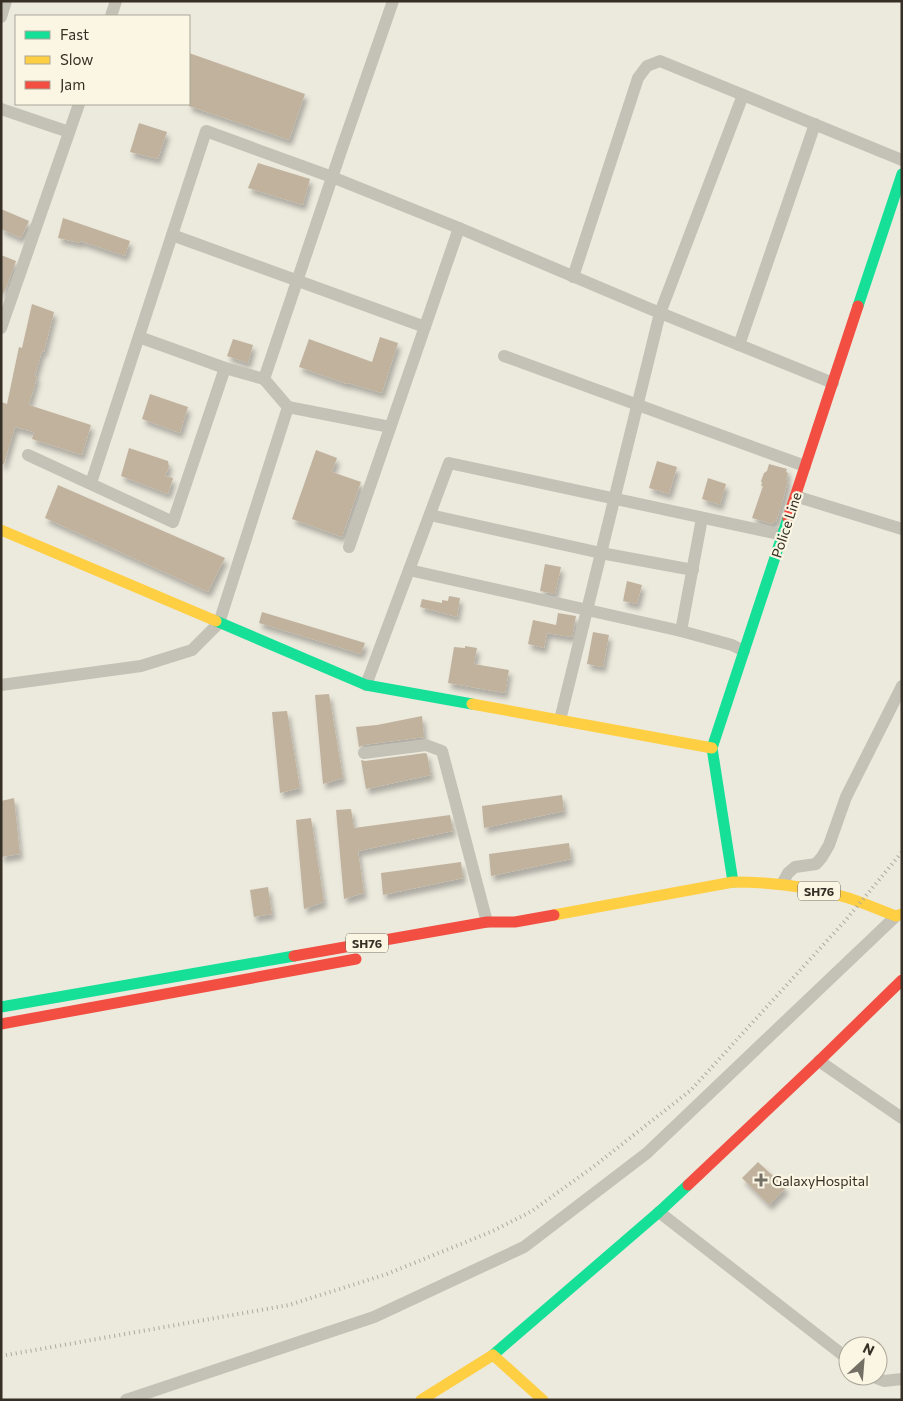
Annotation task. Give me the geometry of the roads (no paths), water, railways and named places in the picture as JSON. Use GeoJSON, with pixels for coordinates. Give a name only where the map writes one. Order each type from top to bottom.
{"type":"FeatureCollection","features":[{"type":"Feature","properties":{"kind":"street"},"geometry":{"type":"LineString","coordinates":[[1,18],[6,1]]}},
{"type":"Feature","properties":{"kind":"street"},"geometry":{"type":"LineString","coordinates":[[264,379],[393,1]]}},
{"type":"Feature","properties":{"kind":"street"},"geometry":{"type":"LineString","coordinates":[[110,15],[113,2]]}},
{"type":"Feature","properties":{"kind":"street"},"geometry":{"type":"LineString","coordinates":[[573,277],[638,78],[647,66],[660,62],[902,160]]}},
{"type":"Feature","properties":{"kind":"street"},"geometry":{"type":"LineString","coordinates":[[560,720],[660,313],[743,95]]}},
{"type":"Feature","properties":{"kind":"street"},"geometry":{"type":"LineString","coordinates":[[1,328],[79,105]]}},
{"type":"Feature","properties":{"kind":"street"},"geometry":{"type":"LineString","coordinates":[[1,109],[69,132]]}},
{"type":"Feature","properties":{"kind":"street"},"geometry":{"type":"LineString","coordinates":[[738,345],[815,124]]}},
{"type":"Feature","properties":{"kind":"street"},"geometry":{"type":"LineString","coordinates":[[91,483],[206,131],[332,177],[459,228],[573,277],[832,383]]}},
{"type":"Feature","properties":{"kind":"street","name":"Police Line"},"geometry":{"type":"LineString","coordinates":[[733,882],[712,748],[902,174]]}},
{"type":"Feature","properties":{"kind":"street"},"geometry":{"type":"LineString","coordinates":[[349,547],[459,228]]}},
{"type":"Feature","properties":{"kind":"street"},"geometry":{"type":"LineString","coordinates":[[172,236],[298,280],[425,328]]}},
{"type":"Feature","properties":{"kind":"street"},"geometry":{"type":"LineString","coordinates":[[139,337],[225,368],[264,379],[288,407],[390,427]]}},
{"type":"Feature","properties":{"kind":"street"},"geometry":{"type":"LineString","coordinates":[[504,356],[805,466]]}},
{"type":"Feature","properties":{"kind":"street"},"geometry":{"type":"LineString","coordinates":[[28,455],[173,522],[225,368]]}},
{"type":"Feature","properties":{"kind":"street"},"geometry":{"type":"LineString","coordinates":[[1,684],[141,666],[192,650],[219,623],[288,407]]}},
{"type":"Feature","properties":{"kind":"street"},"geometry":{"type":"LineString","coordinates":[[366,685],[449,463],[782,535]]}},
{"type":"Feature","properties":{"kind":"street"},"geometry":{"type":"LineString","coordinates":[[796,496],[902,529]]}},
{"type":"Feature","properties":{"kind":"street"},"geometry":{"type":"LineString","coordinates":[[430,515],[600,553],[693,570]]}},
{"type":"Feature","properties":{"kind":"street"},"geometry":{"type":"LineString","coordinates":[[681,630],[702,518]]}},
{"type":"Feature","properties":{"kind":"street"},"geometry":{"type":"LineString","coordinates":[[1,530],[366,685],[712,748]]}},
{"type":"Feature","properties":{"kind":"street"},"geometry":{"type":"LineString","coordinates":[[409,570],[681,630],[732,645],[744,652]]}},
{"type":"Feature","properties":{"kind":"street"},"geometry":{"type":"LineString","coordinates":[[782,884],[788,873],[795,867],[816,864],[822,857],[829,845],[846,797],[902,686]]}},
{"type":"Feature","properties":{"kind":"street"},"geometry":{"type":"LineString","coordinates":[[364,753],[426,745],[442,751],[487,922]]}},
{"type":"Feature","properties":{"kind":"street","name":"SH76"},"geometry":{"type":"LineString","coordinates":[[1,1006],[487,922],[515,922],[733,882],[758,881],[838,895],[899,915]]}},
{"type":"Feature","properties":{"kind":"street"},"geometry":{"type":"LineString","coordinates":[[126,1400],[374,1317],[524,1247],[647,1153],[899,915]]}},
{"type":"Feature","properties":{"kind":"street","name":"SH76"},"geometry":{"type":"LineString","coordinates":[[497,933],[515,922]]}},
{"type":"Feature","properties":{"kind":"street","name":"SH76"},"geometry":{"type":"LineString","coordinates":[[1,1024],[371,956]]}},
{"type":"Feature","properties":{"kind":"street"},"geometry":{"type":"LineString","coordinates":[[421,1400],[493,1355],[658,1212],[819,1061],[902,980]]}},
{"type":"Feature","properties":{"kind":"street"},"geometry":{"type":"LineString","coordinates":[[819,1061],[902,1118]]}},
{"type":"Feature","properties":{"kind":"street"},"geometry":{"type":"LineString","coordinates":[[658,1212],[838,1351]]}},
{"type":"Feature","properties":{"kind":"street"},"geometry":{"type":"LineString","coordinates":[[493,1355],[543,1400]]}},
{"type":"Feature","properties":{"kind":"street"},"geometry":{"type":"LineString","coordinates":[[888,1380],[902,1379]]}},
{"type":"Feature","properties":{"kind":"railway"},"geometry":{"type":"LineString","coordinates":[[1,1356],[289,1305],[387,1274],[493,1231],[532,1211],[593,1167],[691,1090],[845,921],[902,852]]}},
{"type":"Feature","properties":{"kind":"place","name":"GalaxyHospital"},"geometry":{"type":"Point","coordinates":[761,1180]}}]}
